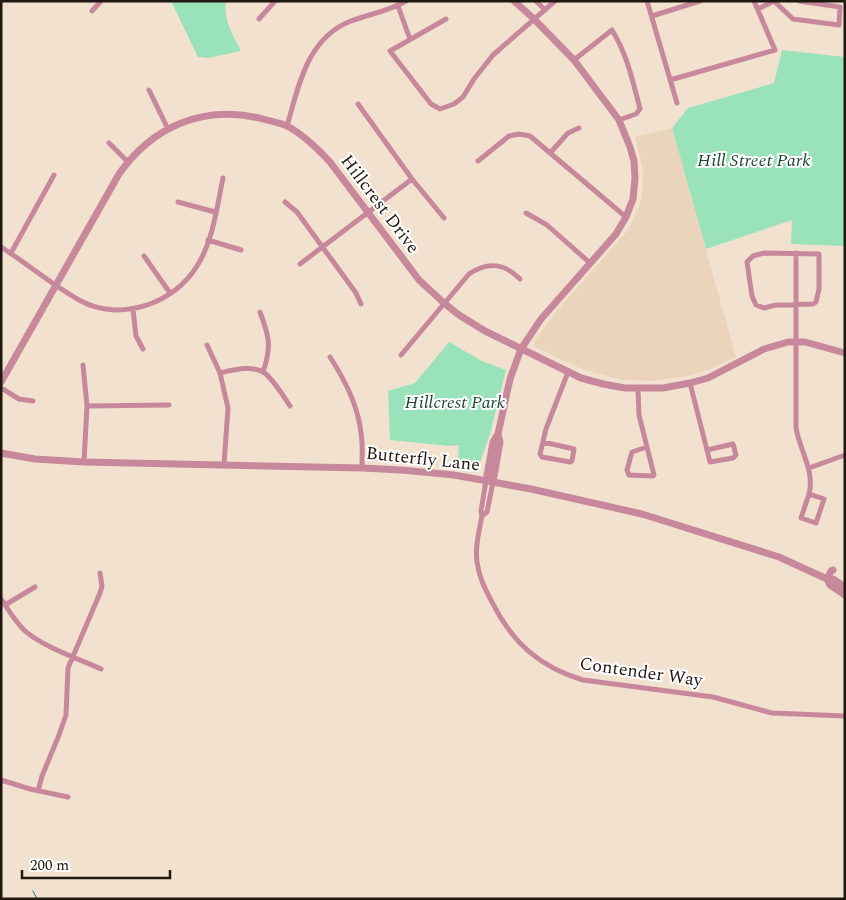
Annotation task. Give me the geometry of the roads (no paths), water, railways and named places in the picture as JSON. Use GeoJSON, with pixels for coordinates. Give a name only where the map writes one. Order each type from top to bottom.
{"type":"FeatureCollection","features":[{"type":"Feature","properties":{"kind":"street"},"geometry":{"type":"LineString","coordinates":[[92,11],[101,1]]}},
{"type":"Feature","properties":{"kind":"street"},"geometry":{"type":"LineString","coordinates":[[259,19],[276,1]]}},
{"type":"Feature","properties":{"kind":"street"},"geometry":{"type":"LineString","coordinates":[[287,126],[309,58],[322,40],[335,29],[350,22],[398,6],[406,1]]}},
{"type":"Feature","properties":{"kind":"street"},"geometry":{"type":"LineString","coordinates":[[490,481],[493,442],[498,434],[510,379],[521,350],[541,319],[616,234],[626,217],[633,199],[635,178],[634,160],[619,120],[574,60],[514,1]]}},
{"type":"Feature","properties":{"kind":"street"},"geometry":{"type":"LineString","coordinates":[[536,1],[545,10]]}},
{"type":"Feature","properties":{"kind":"street"},"geometry":{"type":"LineString","coordinates":[[446,18],[390,51],[431,104],[440,109],[454,104],[464,97],[474,79],[493,56],[555,1]]}},
{"type":"Feature","properties":{"kind":"street"},"geometry":{"type":"LineString","coordinates":[[647,1],[677,103]]}},
{"type":"Feature","properties":{"kind":"street"},"geometry":{"type":"LineString","coordinates":[[652,16],[700,1]]}},
{"type":"Feature","properties":{"kind":"street"},"geometry":{"type":"LineString","coordinates":[[670,80],[775,50],[754,1]]}},
{"type":"Feature","properties":{"kind":"street"},"geometry":{"type":"LineString","coordinates":[[758,9],[774,1],[793,19],[838,25],[840,7],[799,1]]}},
{"type":"Feature","properties":{"kind":"street"},"geometry":{"type":"LineString","coordinates":[[398,6],[410,39]]}},
{"type":"Feature","properties":{"kind":"street"},"geometry":{"type":"LineString","coordinates":[[574,60],[612,30],[621,45],[640,109],[636,114],[619,120]]}},
{"type":"Feature","properties":{"kind":"street"},"geometry":{"type":"LineString","coordinates":[[149,90],[168,129]]}},
{"type":"Feature","properties":{"kind":"street"},"geometry":{"type":"LineString","coordinates":[[358,104],[412,179],[444,218]]}},
{"type":"Feature","properties":{"kind":"street","name":"Hillcrest Drive"},"geometry":{"type":"LineString","coordinates":[[1,382],[119,174],[128,162],[142,147],[168,129],[201,116],[220,114],[243,115],[287,126],[315,146],[330,162],[419,280],[444,303],[485,331],[568,372],[603,384],[638,389],[663,388],[708,378],[772,346],[788,342],[812,344],[845,353]]}},
{"type":"Feature","properties":{"kind":"street"},"geometry":{"type":"LineString","coordinates":[[551,152],[568,132],[579,128]]}},
{"type":"Feature","properties":{"kind":"street"},"geometry":{"type":"LineString","coordinates":[[478,161],[510,136],[519,134],[530,136],[626,217]]}},
{"type":"Feature","properties":{"kind":"street"},"geometry":{"type":"LineString","coordinates":[[109,143],[128,162]]}},
{"type":"Feature","properties":{"kind":"street"},"geometry":{"type":"LineString","coordinates":[[11,253],[54,175]]}},
{"type":"Feature","properties":{"kind":"street"},"geometry":{"type":"LineString","coordinates":[[1,247],[81,301],[104,309],[133,309],[157,302],[182,286],[198,266],[216,212],[223,178]]}},
{"type":"Feature","properties":{"kind":"street"},"geometry":{"type":"LineString","coordinates":[[300,264],[412,179]]}},
{"type":"Feature","properties":{"kind":"street"},"geometry":{"type":"LineString","coordinates":[[178,202],[216,212]]}},
{"type":"Feature","properties":{"kind":"street"},"geometry":{"type":"LineString","coordinates":[[284,202],[297,212],[356,293],[361,304]]}},
{"type":"Feature","properties":{"kind":"street"},"geometry":{"type":"LineString","coordinates":[[526,213],[548,225],[590,262]]}},
{"type":"Feature","properties":{"kind":"street"},"geometry":{"type":"LineString","coordinates":[[208,240],[242,250]]}},
{"type":"Feature","properties":{"kind":"street"},"geometry":{"type":"LineString","coordinates":[[796,253],[796,428],[811,479],[809,494],[801,518],[816,523],[824,500],[809,494]]}},
{"type":"Feature","properties":{"kind":"street"},"geometry":{"type":"LineString","coordinates":[[796,253],[819,254],[819,289],[816,302],[813,304],[776,305],[764,308],[756,305],[752,296],[746,265],[748,259],[758,254],[796,253]]}},
{"type":"Feature","properties":{"kind":"street"},"geometry":{"type":"LineString","coordinates":[[144,256],[170,293]]}},
{"type":"Feature","properties":{"kind":"street"},"geometry":{"type":"LineString","coordinates":[[401,355],[469,274],[484,266],[496,266],[510,270],[520,279]]}},
{"type":"Feature","properties":{"kind":"street"},"geometry":{"type":"LineString","coordinates":[[133,309],[136,336],[142,349]]}},
{"type":"Feature","properties":{"kind":"street"},"geometry":{"type":"LineString","coordinates":[[260,312],[269,335],[268,359],[263,372]]}},
{"type":"Feature","properties":{"kind":"street"},"geometry":{"type":"LineString","coordinates":[[207,345],[220,373],[228,408],[224,464]]}},
{"type":"Feature","properties":{"kind":"street"},"geometry":{"type":"LineString","coordinates":[[330,357],[353,398],[361,432],[362,468]]}},
{"type":"Feature","properties":{"kind":"street"},"geometry":{"type":"LineString","coordinates":[[83,365],[88,406],[84,462]]}},
{"type":"Feature","properties":{"kind":"street"},"geometry":{"type":"LineString","coordinates":[[220,373],[243,368],[263,372],[280,389],[290,406]]}},
{"type":"Feature","properties":{"kind":"street"},"geometry":{"type":"LineString","coordinates":[[543,442],[574,449],[572,461],[542,457],[540,454],[543,442],[548,422],[568,372]]}},
{"type":"Feature","properties":{"kind":"street"},"geometry":{"type":"LineString","coordinates":[[690,383],[710,462],[733,458],[736,455],[733,444],[707,450]]}},
{"type":"Feature","properties":{"kind":"street"},"geometry":{"type":"LineString","coordinates":[[1,388],[19,399],[33,401]]}},
{"type":"Feature","properties":{"kind":"street"},"geometry":{"type":"LineString","coordinates":[[638,389],[639,415],[647,447],[654,475],[652,477],[629,475],[627,470],[632,452],[647,447]]}},
{"type":"Feature","properties":{"kind":"street"},"geometry":{"type":"LineString","coordinates":[[88,406],[169,405]]}},
{"type":"Feature","properties":{"kind":"street","name":"Butterfly Lane"},"geometry":{"type":"LineString","coordinates":[[1,453],[35,459],[84,462],[362,468],[438,473],[490,481],[531,488],[642,514],[779,557],[845,587]]}},
{"type":"Feature","properties":{"kind":"street"},"geometry":{"type":"LineString","coordinates":[[809,468],[845,455]]}},
{"type":"Feature","properties":{"kind":"street","name":"Contender Way"},"geometry":{"type":"LineString","coordinates":[[490,481],[481,511],[482,516],[477,547],[477,561],[485,588],[503,623],[512,635],[531,653],[552,668],[592,682],[713,697],[767,713],[845,716]]}},
{"type":"Feature","properties":{"kind":"street"},"geometry":{"type":"LineString","coordinates":[[38,791],[66,715],[68,668],[100,593],[102,586],[100,573]]}},
{"type":"Feature","properties":{"kind":"street","name":"Butterfly Lane"},"geometry":{"type":"LineString","coordinates":[[830,579],[830,585],[845,595]]}},
{"type":"Feature","properties":{"kind":"street"},"geometry":{"type":"LineString","coordinates":[[5,605],[35,587]]}},
{"type":"Feature","properties":{"kind":"street"},"geometry":{"type":"LineString","coordinates":[[1,599],[25,631],[38,640],[101,669]]}},
{"type":"Feature","properties":{"kind":"street"},"geometry":{"type":"LineString","coordinates":[[1,780],[38,791],[68,797]]}},
{"type":"Feature","properties":{"kind":"waterway"},"geometry":{"type":"LineString","coordinates":[[33,891],[37,899]]}},
{"type":"Feature","properties":{"kind":"park label","name":"Hill Street Park"},"geometry":{"type":"Point","coordinates":[754,160]}},
{"type":"Feature","properties":{"kind":"park label","name":"Hillcrest Park"},"geometry":{"type":"Point","coordinates":[455,402]}}]}
